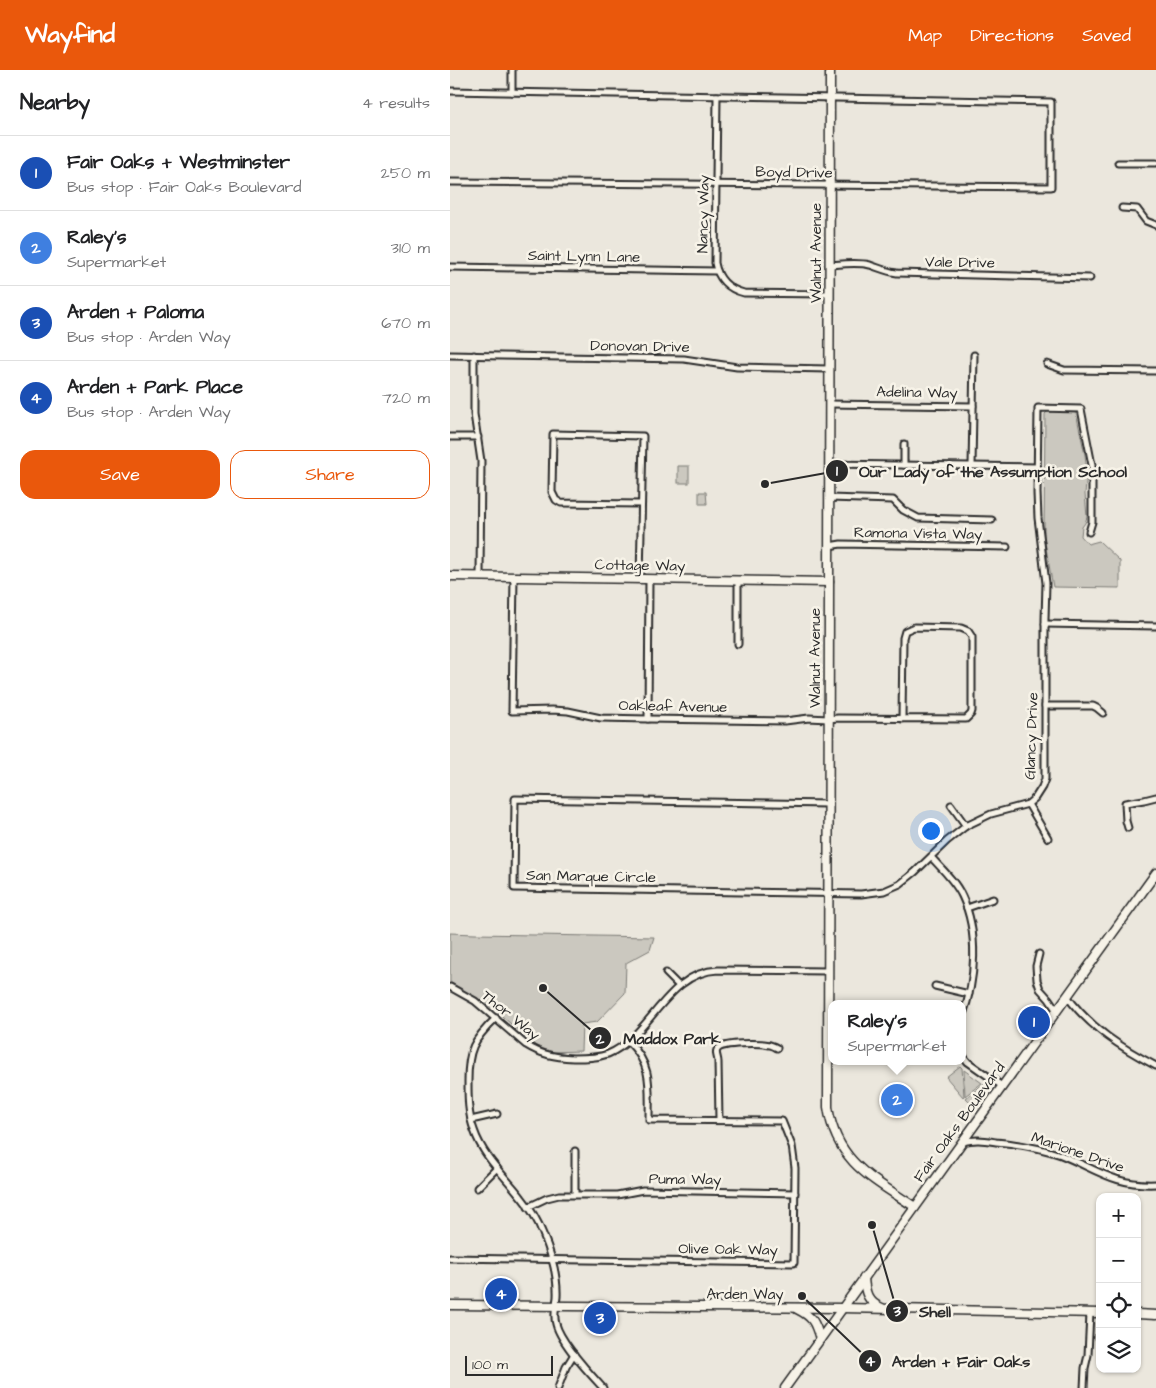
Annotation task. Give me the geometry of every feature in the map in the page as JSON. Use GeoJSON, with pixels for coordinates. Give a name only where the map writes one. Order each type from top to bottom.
{"type":"FeatureCollection","features":[{"type":"Feature","properties":{"kind":"main road","name":"Walnut Avenue"},"geometry":{"type":"LineString","coordinates":[[830,70],[828,1102],[831,1126],[839,1144],[856,1166],[914,1207]]}},
{"type":"Feature","properties":{"kind":"main road","name":"Cottage Way"},"geometry":{"type":"LineString","coordinates":[[450,576],[829,582]]}},
{"type":"Feature","properties":{"kind":"main road","name":"Fair Oaks Boulevard"},"geometry":{"type":"LineString","coordinates":[[785,1388],[1156,873]]}},
{"type":"Feature","properties":{"kind":"main road"},"geometry":{"type":"LineString","coordinates":[[864,1278],[865,1292],[871,1302],[883,1309]]}},
{"type":"Feature","properties":{"kind":"main road","name":"Arden Way"},"geometry":{"type":"LineString","coordinates":[[450,1305],[842,1308],[1096,1313]]}},
{"type":"Feature","properties":{"kind":"main road"},"geometry":{"type":"LineString","coordinates":[[795,1308],[812,1319],[816,1324],[820,1339]]}},
{"type":"Feature","properties":{"kind":"main road"},"geometry":{"type":"LineString","coordinates":[[1141,1314],[1156,1315]]}},
{"type":"Feature","properties":{"kind":"street"},"geometry":{"type":"LineString","coordinates":[[512,70],[512,92]]}},
{"type":"Feature","properties":{"kind":"street"},"geometry":{"type":"LineString","coordinates":[[450,91],[830,98]]}},
{"type":"Feature","properties":{"kind":"street","name":"Nancy Way"},"geometry":{"type":"LineString","coordinates":[[717,96],[715,263],[717,271],[726,284],[740,292],[829,294]]}},
{"type":"Feature","properties":{"kind":"street","name":"Boyd Drive"},"geometry":{"type":"LineString","coordinates":[[450,182],[1051,187],[1051,102],[830,98]]}},
{"type":"Feature","properties":{"kind":"street"},"geometry":{"type":"LineString","coordinates":[[1118,163],[1156,163]]}},
{"type":"Feature","properties":{"kind":"street"},"geometry":{"type":"LineString","coordinates":[[1122,208],[1137,209],[1146,221],[1156,225]]}},
{"type":"Feature","properties":{"kind":"street","name":"Vale Drive"},"geometry":{"type":"LineString","coordinates":[[830,265],[859,264],[897,273],[1090,278]]}},
{"type":"Feature","properties":{"kind":"street","name":"Saint Lynn Lane"},"geometry":{"type":"LineString","coordinates":[[450,267],[717,271]]}},
{"type":"Feature","properties":{"kind":"street","name":"Donovan Drive"},"geometry":{"type":"LineString","coordinates":[[450,355],[684,359],[737,367],[829,369]]}},
{"type":"Feature","properties":{"kind":"street"},"geometry":{"type":"LineString","coordinates":[[474,355],[474,414],[481,461],[480,576]]}},
{"type":"Feature","properties":{"kind":"street"},"geometry":{"type":"LineString","coordinates":[[973,406],[974,355]]}},
{"type":"Feature","properties":{"kind":"street"},"geometry":{"type":"LineString","coordinates":[[1047,364],[1064,370],[1156,371]]}},
{"type":"Feature","properties":{"kind":"street","name":"Adelina Way"},"geometry":{"type":"LineString","coordinates":[[829,404],[973,406],[972,466]]}},
{"type":"Feature","properties":{"kind":"street","name":"Glancy Drive"},"geometry":{"type":"LineString","coordinates":[[1028,804],[1038,795],[1044,783],[1046,584],[1038,518],[1038,408],[1081,409],[1092,465],[1092,522],[1089,532]]}},
{"type":"Feature","properties":{"kind":"street"},"geometry":{"type":"LineString","coordinates":[[640,579],[642,504],[643,436],[553,434],[552,492],[556,500],[561,503],[642,504]]}},
{"type":"Feature","properties":{"kind":"street"},"geometry":{"type":"LineString","coordinates":[[450,437],[478,437]]}},
{"type":"Feature","properties":{"kind":"street"},"geometry":{"type":"LineString","coordinates":[[904,444],[904,465]]}},
{"type":"Feature","properties":{"kind":"street"},"geometry":{"type":"LineString","coordinates":[[829,464],[1037,467]]}},
{"type":"Feature","properties":{"kind":"street"},"geometry":{"type":"LineString","coordinates":[[829,498],[892,500],[903,510],[918,518],[992,520]]}},
{"type":"Feature","properties":{"kind":"street","name":"Ramona Vista Way"},"geometry":{"type":"LineString","coordinates":[[829,546],[842,544],[1007,547]]}},
{"type":"Feature","properties":{"kind":"street","name":"Oakleaf Avenue"},"geometry":{"type":"LineString","coordinates":[[514,577],[512,711],[552,710],[568,711],[601,718],[648,719],[785,720],[838,718],[961,720],[968,718],[972,711],[972,637],[966,629],[914,627],[906,631],[902,638],[902,719]]}},
{"type":"Feature","properties":{"kind":"street"},"geometry":{"type":"LineString","coordinates":[[648,719],[650,579]]}},
{"type":"Feature","properties":{"kind":"street"},"geometry":{"type":"LineString","coordinates":[[738,580],[738,644]]}},
{"type":"Feature","properties":{"kind":"street"},"geometry":{"type":"LineString","coordinates":[[1045,624],[1156,626]]}},
{"type":"Feature","properties":{"kind":"street"},"geometry":{"type":"LineString","coordinates":[[1045,706],[1093,706],[1103,713]]}},
{"type":"Feature","properties":{"kind":"street"},"geometry":{"type":"LineString","coordinates":[[1128,828],[1125,802],[1144,800],[1156,796]]}},
{"type":"Feature","properties":{"kind":"street","name":"San Marque Circle"},"geometry":{"type":"LineString","coordinates":[[828,804],[515,799],[514,888],[810,892],[828,894]]}},
{"type":"Feature","properties":{"kind":"street"},"geometry":{"type":"LineString","coordinates":[[828,894],[861,894],[884,891],[905,880],[966,826],[991,814],[1028,804],[1048,838]]}},
{"type":"Feature","properties":{"kind":"street"},"geometry":{"type":"LineString","coordinates":[[951,805],[966,826]]}},
{"type":"Feature","properties":{"kind":"street"},"geometry":{"type":"LineString","coordinates":[[931,857],[956,887],[967,908],[972,930],[973,962],[966,1006]]}},
{"type":"Feature","properties":{"kind":"street"},"geometry":{"type":"LineString","coordinates":[[967,908],[993,899]]}},
{"type":"Feature","properties":{"kind":"street"},"geometry":{"type":"LineString","coordinates":[[1039,954],[1036,966],[1037,980],[1042,991],[1057,1011]]}},
{"type":"Feature","properties":{"kind":"street","name":"Thor Way"},"geometry":{"type":"LineString","coordinates":[[450,987],[475,1001],[526,1045],[540,1053],[556,1057],[586,1058],[601,1056],[616,1050],[628,1041],[679,986],[694,975],[713,970],[828,972]]}},
{"type":"Feature","properties":{"kind":"street"},"geometry":{"type":"LineString","coordinates":[[666,973],[679,986]]}},
{"type":"Feature","properties":{"kind":"street"},"geometry":{"type":"LineString","coordinates":[[935,986],[969,994]]}},
{"type":"Feature","properties":{"kind":"street"},"geometry":{"type":"LineString","coordinates":[[1067,996],[1086,1019],[1107,1037],[1129,1052],[1156,1066]]}},
{"type":"Feature","properties":{"kind":"street"},"geometry":{"type":"LineString","coordinates":[[496,1018],[479,1035],[470,1057],[468,1099],[471,1120],[478,1140],[489,1158],[528,1207],[543,1232],[552,1259],[556,1280],[555,1323],[574,1354],[603,1388]]}},
{"type":"Feature","properties":{"kind":"street","name":"Olive Oak Way"},"geometry":{"type":"LineString","coordinates":[[450,1258],[794,1263],[794,1157],[782,1122],[649,1120],[648,1075],[641,1057],[628,1041]]}},
{"type":"Feature","properties":{"kind":"street"},"geometry":{"type":"LineString","coordinates":[[719,1120],[717,1050],[723,1045],[737,1044],[765,1044],[777,1048]]}},
{"type":"Feature","properties":{"kind":"street"},"geometry":{"type":"LineString","coordinates":[[966,1060],[1002,1086]]}},
{"type":"Feature","properties":{"kind":"street"},"geometry":{"type":"LineString","coordinates":[[471,1120],[497,1114]]}},
{"type":"Feature","properties":{"kind":"street","name":"Marione Drive"},"geometry":{"type":"LineString","coordinates":[[962,1142],[975,1139],[1032,1147],[1062,1156],[1111,1178],[1136,1184],[1156,1184]]}},
{"type":"Feature","properties":{"kind":"street"},"geometry":{"type":"LineString","coordinates":[[575,1151],[575,1194]]}},
{"type":"Feature","properties":{"kind":"street"},"geometry":{"type":"LineString","coordinates":[[477,1188],[497,1168]]}},
{"type":"Feature","properties":{"kind":"street","name":"Puma Way"},"geometry":{"type":"LineString","coordinates":[[528,1207],[559,1194],[618,1195],[643,1190],[795,1192]]}},
{"type":"Feature","properties":{"kind":"street"},"geometry":{"type":"LineString","coordinates":[[1084,1388],[1090,1313]]}},
{"type":"Feature","properties":{"kind":"street"},"geometry":{"type":"LineString","coordinates":[[558,1388],[566,1367],[574,1354]]}},
{"type":"Feature","properties":{"kind":"shaded area"},"geometry":{"type":"Polygon","coordinates":[[[1054,410],[1076,413],[1087,473],[1085,494],[1087,517],[1082,527],[1081,536],[1088,544],[1099,541],[1120,561],[1120,588],[1053,587],[1044,537],[1045,414],[1054,410]]]}},
{"type":"Feature","properties":{"kind":"shaded area"},"geometry":{"type":"Polygon","coordinates":[[[678,466],[689,466],[689,483],[678,483],[678,466]]]}},
{"type":"Feature","properties":{"kind":"shaded area"},"geometry":{"type":"Polygon","coordinates":[[[699,492],[706,492],[707,504],[699,504],[699,492]]]}},
{"type":"Feature","properties":{"kind":"shaded area"},"geometry":{"type":"Polygon","coordinates":[[[450,933],[654,937],[650,950],[626,963],[625,993],[597,1022],[582,1024],[581,1051],[552,1052],[536,1046],[494,1009],[450,982],[450,933]]]}},
{"type":"Feature","properties":{"kind":"shaded area"},"geometry":{"type":"Polygon","coordinates":[[[960,1066],[962,1068],[963,1097],[946,1077],[960,1066]]]}},
{"type":"Feature","properties":{"kind":"shaded area"},"geometry":{"type":"Polygon","coordinates":[[[964,1070],[982,1083],[965,1096],[964,1070]]]}},
{"type":"Feature","properties":{"kind":"shaded area"},"geometry":{"type":"Polygon","coordinates":[[[983,1084],[982,1092],[972,1104],[966,1098],[983,1084]]]}},
{"type":"Feature","properties":{"kind":"place","name":"Our Lady of the Assumption School"},"geometry":{"type":"Point","coordinates":[765,484]}},
{"type":"Feature","properties":{"kind":"place","name":"Maddox Park"},"geometry":{"type":"Point","coordinates":[543,988]}},
{"type":"Feature","properties":{"kind":"place","name":"Fair Oaks + Westminster"},"geometry":{"type":"Point","coordinates":[1034,1022]}},
{"type":"Feature","properties":{"kind":"place","name":"Raley's"},"geometry":{"type":"Point","coordinates":[897,1100]}},
{"type":"Feature","properties":{"kind":"place","name":"Shell"},"geometry":{"type":"Point","coordinates":[872,1225]}},
{"type":"Feature","properties":{"kind":"place","name":"Arden + Park Place"},"geometry":{"type":"Point","coordinates":[501,1294]}},
{"type":"Feature","properties":{"kind":"place","name":"Arden + Fair Oaks"},"geometry":{"type":"Point","coordinates":[802,1296]}},
{"type":"Feature","properties":{"kind":"place","name":"Arden + Paloma"},"geometry":{"type":"Point","coordinates":[600,1318]}}]}
